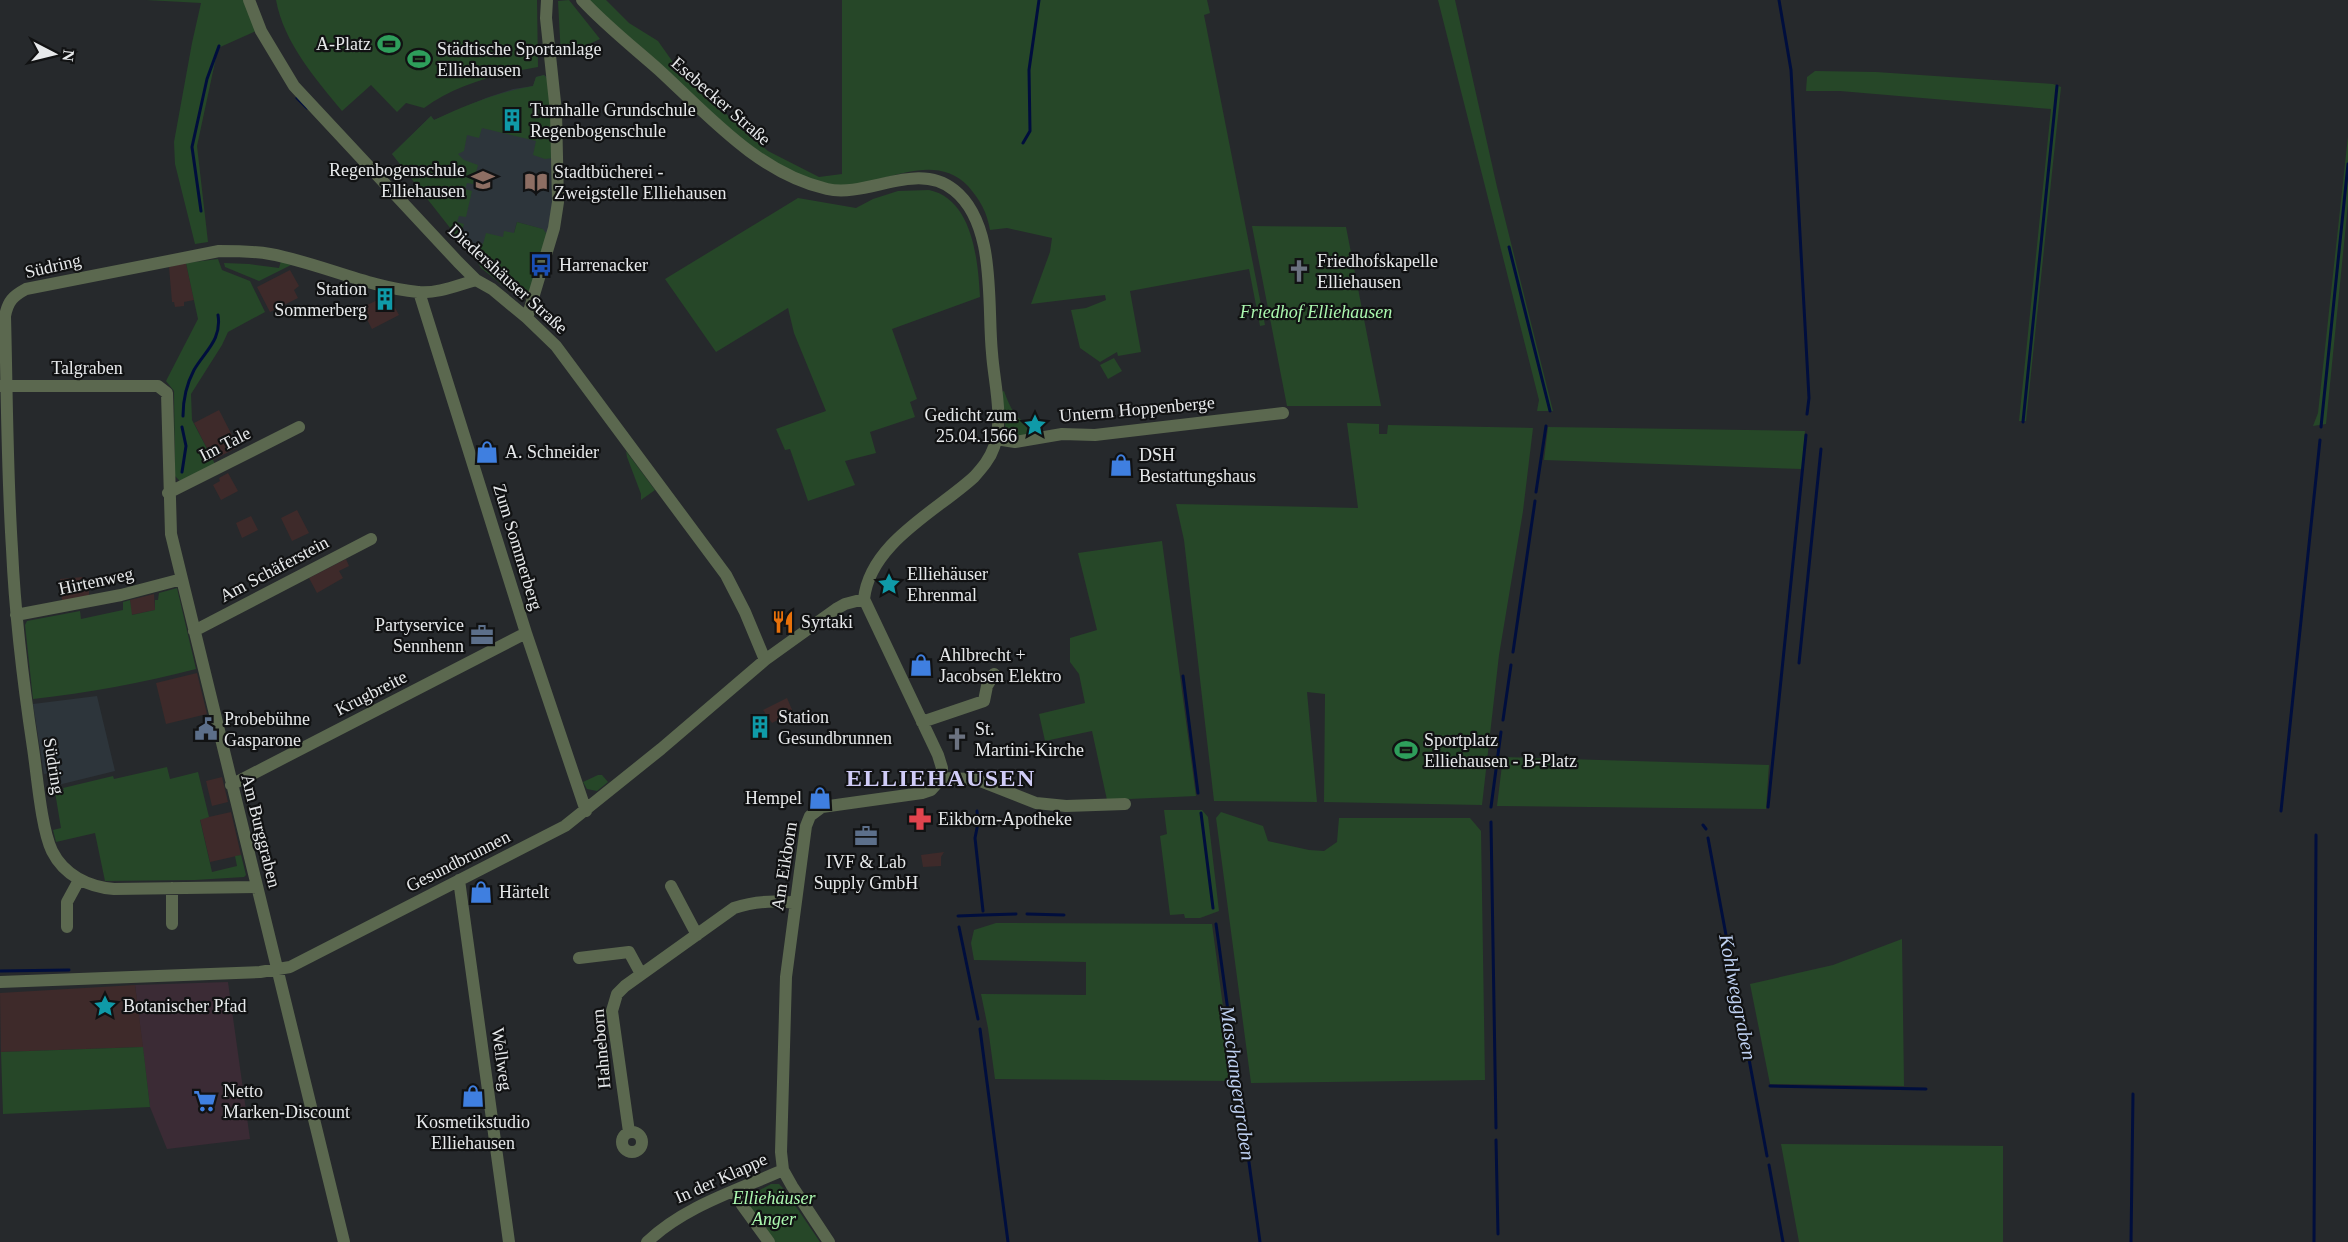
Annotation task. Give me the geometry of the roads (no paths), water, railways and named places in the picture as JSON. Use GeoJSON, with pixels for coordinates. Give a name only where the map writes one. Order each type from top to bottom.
{"type":"FeatureCollection","features":[{"type":"Feature","properties":{"kind":"street","name":"Diedershäuser Straße"},"geometry":{"type":"LineString","coordinates":[[249,0],[261,31],[294,86],[476,280],[492,289],[527,318],[568,361],[726,575],[745,612],[765,660]]}},
{"type":"Feature","properties":{"kind":"street"},"geometry":{"type":"LineString","coordinates":[[527,318],[554,228],[558,202],[555,112],[546,18],[547,0]]}},
{"type":"Feature","properties":{"kind":"street","name":"Esebecker Straße"},"geometry":{"type":"LineString","coordinates":[[582,0],[744,148],[777,170],[835,190],[858,190],[919,178],[942,183],[958,193],[968,205],[976,221],[988,272],[992,352],[997,394],[996,439]]}},
{"type":"Feature","properties":{"kind":"street","name":"Südring"},"geometry":{"type":"LineString","coordinates":[[256,887],[105,889],[79,880],[56,858],[51,849],[45,828],[26,702],[16,615],[4,386],[6,310],[14,296],[26,289],[219,251],[270,254],[349,277],[419,292],[433,291],[476,280]]}},
{"type":"Feature","properties":{"kind":"street","name":"Zum Sommerberg"},"geometry":{"type":"LineString","coordinates":[[419,292],[526,633],[586,811]]}},
{"type":"Feature","properties":{"kind":"street","name":"Talgraben"},"geometry":{"type":"LineString","coordinates":[[4,386],[158,386],[165,390]]}},
{"type":"Feature","properties":{"kind":"street","name":"Am Burggraben"},"geometry":{"type":"LineString","coordinates":[[165,390],[171,534],[344,1242]]}},
{"type":"Feature","properties":{"kind":"street","name":"Unterm Hoppenberge"},"geometry":{"type":"LineString","coordinates":[[996,439],[1015,442],[1062,434],[1095,435],[1283,413]]}},
{"type":"Feature","properties":{"kind":"street","name":"Im Tale"},"geometry":{"type":"LineString","coordinates":[[168,493],[299,427]]}},
{"type":"Feature","properties":{"kind":"street"},"geometry":{"type":"LineString","coordinates":[[996,439],[989,458],[974,477],[890,546],[871,576],[864,599],[938,755],[942,768],[941,778],[975,779],[1036,803],[1066,807],[1125,804]]}},
{"type":"Feature","properties":{"kind":"street","name":"Am Schäferstein"},"geometry":{"type":"LineString","coordinates":[[194,632],[371,539]]}},
{"type":"Feature","properties":{"kind":"street","name":"Hirtenweg"},"geometry":{"type":"LineString","coordinates":[[16,615],[121,595],[182,579]]}},
{"type":"Feature","properties":{"kind":"street","name":"Gesundbrunnen"},"geometry":{"type":"LineString","coordinates":[[0,982],[260,972],[290,967],[566,826],[765,660],[836,609],[864,599]]}},
{"type":"Feature","properties":{"kind":"street","name":"Krugbreite"},"geometry":{"type":"LineString","coordinates":[[231,784],[526,633]]}},
{"type":"Feature","properties":{"kind":"street"},"geometry":{"type":"LineString","coordinates":[[922,722],[984,702],[987,686],[994,674]]}},
{"type":"Feature","properties":{"kind":"street","name":"Am Eikborn"},"geometry":{"type":"LineString","coordinates":[[829,1242],[783,1170],[781,1152],[784,1010],[789,945],[807,822],[813,813],[827,806],[922,793],[936,786],[941,778]]}},
{"type":"Feature","properties":{"kind":"street"},"geometry":{"type":"LineString","coordinates":[[67,927],[67,902],[79,880]]}},
{"type":"Feature","properties":{"kind":"street","name":"Wellweg"},"geometry":{"type":"LineString","coordinates":[[459,880],[509,1242]]}},
{"type":"Feature","properties":{"kind":"street"},"geometry":{"type":"LineString","coordinates":[[671,886],[697,935]]}},
{"type":"Feature","properties":{"kind":"street"},"geometry":{"type":"LineString","coordinates":[[172,888],[172,924]]}},
{"type":"Feature","properties":{"kind":"street","name":"Hahneborn"},"geometry":{"type":"LineString","coordinates":[[629,1132],[612,1011],[614,1000],[621,989],[726,912],[748,903],[774,900],[795,903]]}},
{"type":"Feature","properties":{"kind":"street"},"geometry":{"type":"LineString","coordinates":[[579,958],[629,952],[641,974]]}},
{"type":"Feature","properties":{"kind":"street","name":"In der Klappe"},"geometry":{"type":"LineString","coordinates":[[647,1242],[683,1214],[783,1170]]}},
{"type":"Feature","properties":{"kind":"street"},"geometry":{"type":"LineString","coordinates":[[735,1191],[742,1205],[769,1242]]}},
{"type":"Feature","properties":{"kind":"waterway"},"geometry":{"type":"LineString","coordinates":[[1023,143],[1030,131],[1029,70],[1039,0]]}},
{"type":"Feature","properties":{"kind":"waterway"},"geometry":{"type":"LineString","coordinates":[[1779,0],[1791,70],[1809,398],[1807,414]]}},
{"type":"Feature","properties":{"kind":"waterway"},"geometry":{"type":"LineString","coordinates":[[201,211],[192,147],[207,79],[219,46]]}},
{"type":"Feature","properties":{"kind":"waterway"},"geometry":{"type":"LineString","coordinates":[[2023,422],[2057,86]]}},
{"type":"Feature","properties":{"kind":"waterway"},"geometry":{"type":"LineString","coordinates":[[297,98],[307,108]]}},
{"type":"Feature","properties":{"kind":"waterway"},"geometry":{"type":"LineString","coordinates":[[2321,427],[2348,164]]}},
{"type":"Feature","properties":{"kind":"waterway"},"geometry":{"type":"LineString","coordinates":[[1509,247],[1550,411]]}},
{"type":"Feature","properties":{"kind":"waterway"},"geometry":{"type":"LineString","coordinates":[[183,416],[184,398],[189,381],[212,345],[219,324],[218,315]]}},
{"type":"Feature","properties":{"kind":"waterway"},"geometry":{"type":"LineString","coordinates":[[1536,492],[1546,426]]}},
{"type":"Feature","properties":{"kind":"waterway"},"geometry":{"type":"LineString","coordinates":[[182,427],[186,446],[182,472]]}},
{"type":"Feature","properties":{"kind":"waterway"},"geometry":{"type":"LineString","coordinates":[[1768,807],[1806,435]]}},
{"type":"Feature","properties":{"kind":"waterway"},"geometry":{"type":"LineString","coordinates":[[2281,811],[2320,440]]}},
{"type":"Feature","properties":{"kind":"waterway"},"geometry":{"type":"LineString","coordinates":[[1799,663],[1821,449]]}},
{"type":"Feature","properties":{"kind":"waterway"},"geometry":{"type":"LineString","coordinates":[[1513,652],[1535,501]]}},
{"type":"Feature","properties":{"kind":"waterway"},"geometry":{"type":"LineString","coordinates":[[1503,720],[1511,665]]}},
{"type":"Feature","properties":{"kind":"waterway","name":"Maschangergraben"},"geometry":{"type":"LineString","coordinates":[[1183,676],[1198,793]]}},
{"type":"Feature","properties":{"kind":"waterway"},"geometry":{"type":"LineString","coordinates":[[1491,807],[1501,732]]}},
{"type":"Feature","properties":{"kind":"waterway"},"geometry":{"type":"LineString","coordinates":[[977,811],[978,823],[975,838],[983,911]]}},
{"type":"Feature","properties":{"kind":"waterway","name":"Maschangergraben"},"geometry":{"type":"LineString","coordinates":[[1201,813],[1213,908]]}},
{"type":"Feature","properties":{"kind":"waterway"},"geometry":{"type":"LineString","coordinates":[[1491,822],[1496,1128]]}},
{"type":"Feature","properties":{"kind":"waterway","name":"Kohlweggraben"},"geometry":{"type":"LineString","coordinates":[[1703,825],[1706,829]]}},
{"type":"Feature","properties":{"kind":"waterway"},"geometry":{"type":"LineString","coordinates":[[2314,1242],[2316,835]]}},
{"type":"Feature","properties":{"kind":"waterway","name":"Kohlweggraben"},"geometry":{"type":"LineString","coordinates":[[1708,838],[1767,1156]]}},
{"type":"Feature","properties":{"kind":"waterway"},"geometry":{"type":"LineString","coordinates":[[983,915],[1016,914]]}},
{"type":"Feature","properties":{"kind":"waterway"},"geometry":{"type":"LineString","coordinates":[[1027,914],[1064,915]]}},
{"type":"Feature","properties":{"kind":"waterway"},"geometry":{"type":"LineString","coordinates":[[958,916],[983,915]]}},
{"type":"Feature","properties":{"kind":"waterway","name":"Maschangergraben"},"geometry":{"type":"LineString","coordinates":[[1216,924],[1260,1242]]}},
{"type":"Feature","properties":{"kind":"waterway"},"geometry":{"type":"LineString","coordinates":[[959,927],[978,1019]]}},
{"type":"Feature","properties":{"kind":"waterway"},"geometry":{"type":"LineString","coordinates":[[0,971],[69,970]]}},
{"type":"Feature","properties":{"kind":"waterway"},"geometry":{"type":"LineString","coordinates":[[980,1029],[1008,1242]]}},
{"type":"Feature","properties":{"kind":"waterway"},"geometry":{"type":"LineString","coordinates":[[1770,1086],[1926,1089]]}},
{"type":"Feature","properties":{"kind":"waterway"},"geometry":{"type":"LineString","coordinates":[[2131,1242],[2133,1094]]}},
{"type":"Feature","properties":{"kind":"waterway"},"geometry":{"type":"LineString","coordinates":[[1496,1140],[1498,1234]]}},
{"type":"Feature","properties":{"kind":"waterway","name":"Kohlweggraben"},"geometry":{"type":"LineString","coordinates":[[1769,1165],[1783,1242]]}},
{"type":"Feature","properties":{"kind":"place","name":"A-Platz"},"geometry":{"type":"Point","coordinates":[389,44]}},
{"type":"Feature","properties":{"kind":"place","name":"Städtische Sportanlage Elliehausen"},"geometry":{"type":"Point","coordinates":[419,59]}},
{"type":"Feature","properties":{"kind":"place","name":"Turnhalle Grundschule Regenbogenschule"},"geometry":{"type":"Point","coordinates":[512,120]}},
{"type":"Feature","properties":{"kind":"place","name":"Regenbogenschule Elliehausen"},"geometry":{"type":"Point","coordinates":[483,180]}},
{"type":"Feature","properties":{"kind":"place","name":"Stadtbücherei - Zweigstelle Elliehausen"},"geometry":{"type":"Point","coordinates":[536,182]}},
{"type":"Feature","properties":{"kind":"place","name":"Harrenacker"},"geometry":{"type":"Point","coordinates":[541,265]}},
{"type":"Feature","properties":{"kind":"place","name":"Friedhofskapelle Elliehausen"},"geometry":{"type":"Point","coordinates":[1299,271]}},
{"type":"Feature","properties":{"kind":"place","name":"Station Sommerberg"},"geometry":{"type":"Point","coordinates":[385,299]}},
{"type":"Feature","properties":{"kind":"place","name":"Gedicht zum 25.04.1566"},"geometry":{"type":"Point","coordinates":[1035,425]}},
{"type":"Feature","properties":{"kind":"place","name":"A. Schneider"},"geometry":{"type":"Point","coordinates":[487,452]}},
{"type":"Feature","properties":{"kind":"place","name":"DSH Bestattungshaus"},"geometry":{"type":"Point","coordinates":[1121,465]}},
{"type":"Feature","properties":{"kind":"place","name":"Elliehäuser Ehrenmal"},"geometry":{"type":"Point","coordinates":[889,584]}},
{"type":"Feature","properties":{"kind":"place","name":"Syrtaki"},"geometry":{"type":"Point","coordinates":[783,622]}},
{"type":"Feature","properties":{"kind":"place","name":"Partyservice Sennhenn"},"geometry":{"type":"Point","coordinates":[482,635]}},
{"type":"Feature","properties":{"kind":"place","name":"Ahlbrecht + Jacobsen Elektro"},"geometry":{"type":"Point","coordinates":[921,665]}},
{"type":"Feature","properties":{"kind":"place","name":"Station Gesundbrunnen"},"geometry":{"type":"Point","coordinates":[760,727]}},
{"type":"Feature","properties":{"kind":"place","name":"Probebühne Gasparone"},"geometry":{"type":"Point","coordinates":[206,729]}},
{"type":"Feature","properties":{"kind":"place","name":"St. Martini-Kirche"},"geometry":{"type":"Point","coordinates":[957,739]}},
{"type":"Feature","properties":{"kind":"place","name":"Sportplatz Elliehausen - B-Platz"},"geometry":{"type":"Point","coordinates":[1406,750]}},
{"type":"Feature","properties":{"kind":"place","name":"Hempel"},"geometry":{"type":"Point","coordinates":[820,798]}},
{"type":"Feature","properties":{"kind":"place","name":"Eikborn-Apotheke"},"geometry":{"type":"Point","coordinates":[920,819]}},
{"type":"Feature","properties":{"kind":"place","name":"IVF & Lab Supply GmbH"},"geometry":{"type":"Point","coordinates":[866,836]}},
{"type":"Feature","properties":{"kind":"place","name":"Härtelt"},"geometry":{"type":"Point","coordinates":[481,892]}},
{"type":"Feature","properties":{"kind":"place","name":"Botanischer Pfad"},"geometry":{"type":"Point","coordinates":[105,1006]}},
{"type":"Feature","properties":{"kind":"place","name":"Kosmetikstudio Elliehausen"},"geometry":{"type":"Point","coordinates":[473,1096]}},
{"type":"Feature","properties":{"kind":"place","name":"Netto Marken-Discount"},"geometry":{"type":"Point","coordinates":[205,1101]}},
{"type":"Feature","properties":{"kind":"district","name":"ELLIEHAUSEN"},"geometry":{"type":"Point","coordinates":[941,778]}},
{"type":"Feature","properties":{"kind":"park label","name":"Friedhof Elliehausen"},"geometry":{"type":"Point","coordinates":[1316,312]}},
{"type":"Feature","properties":{"kind":"park label","name":"Elliehäuser Anger"},"geometry":{"type":"Point","coordinates":[774,1208]}}]}
